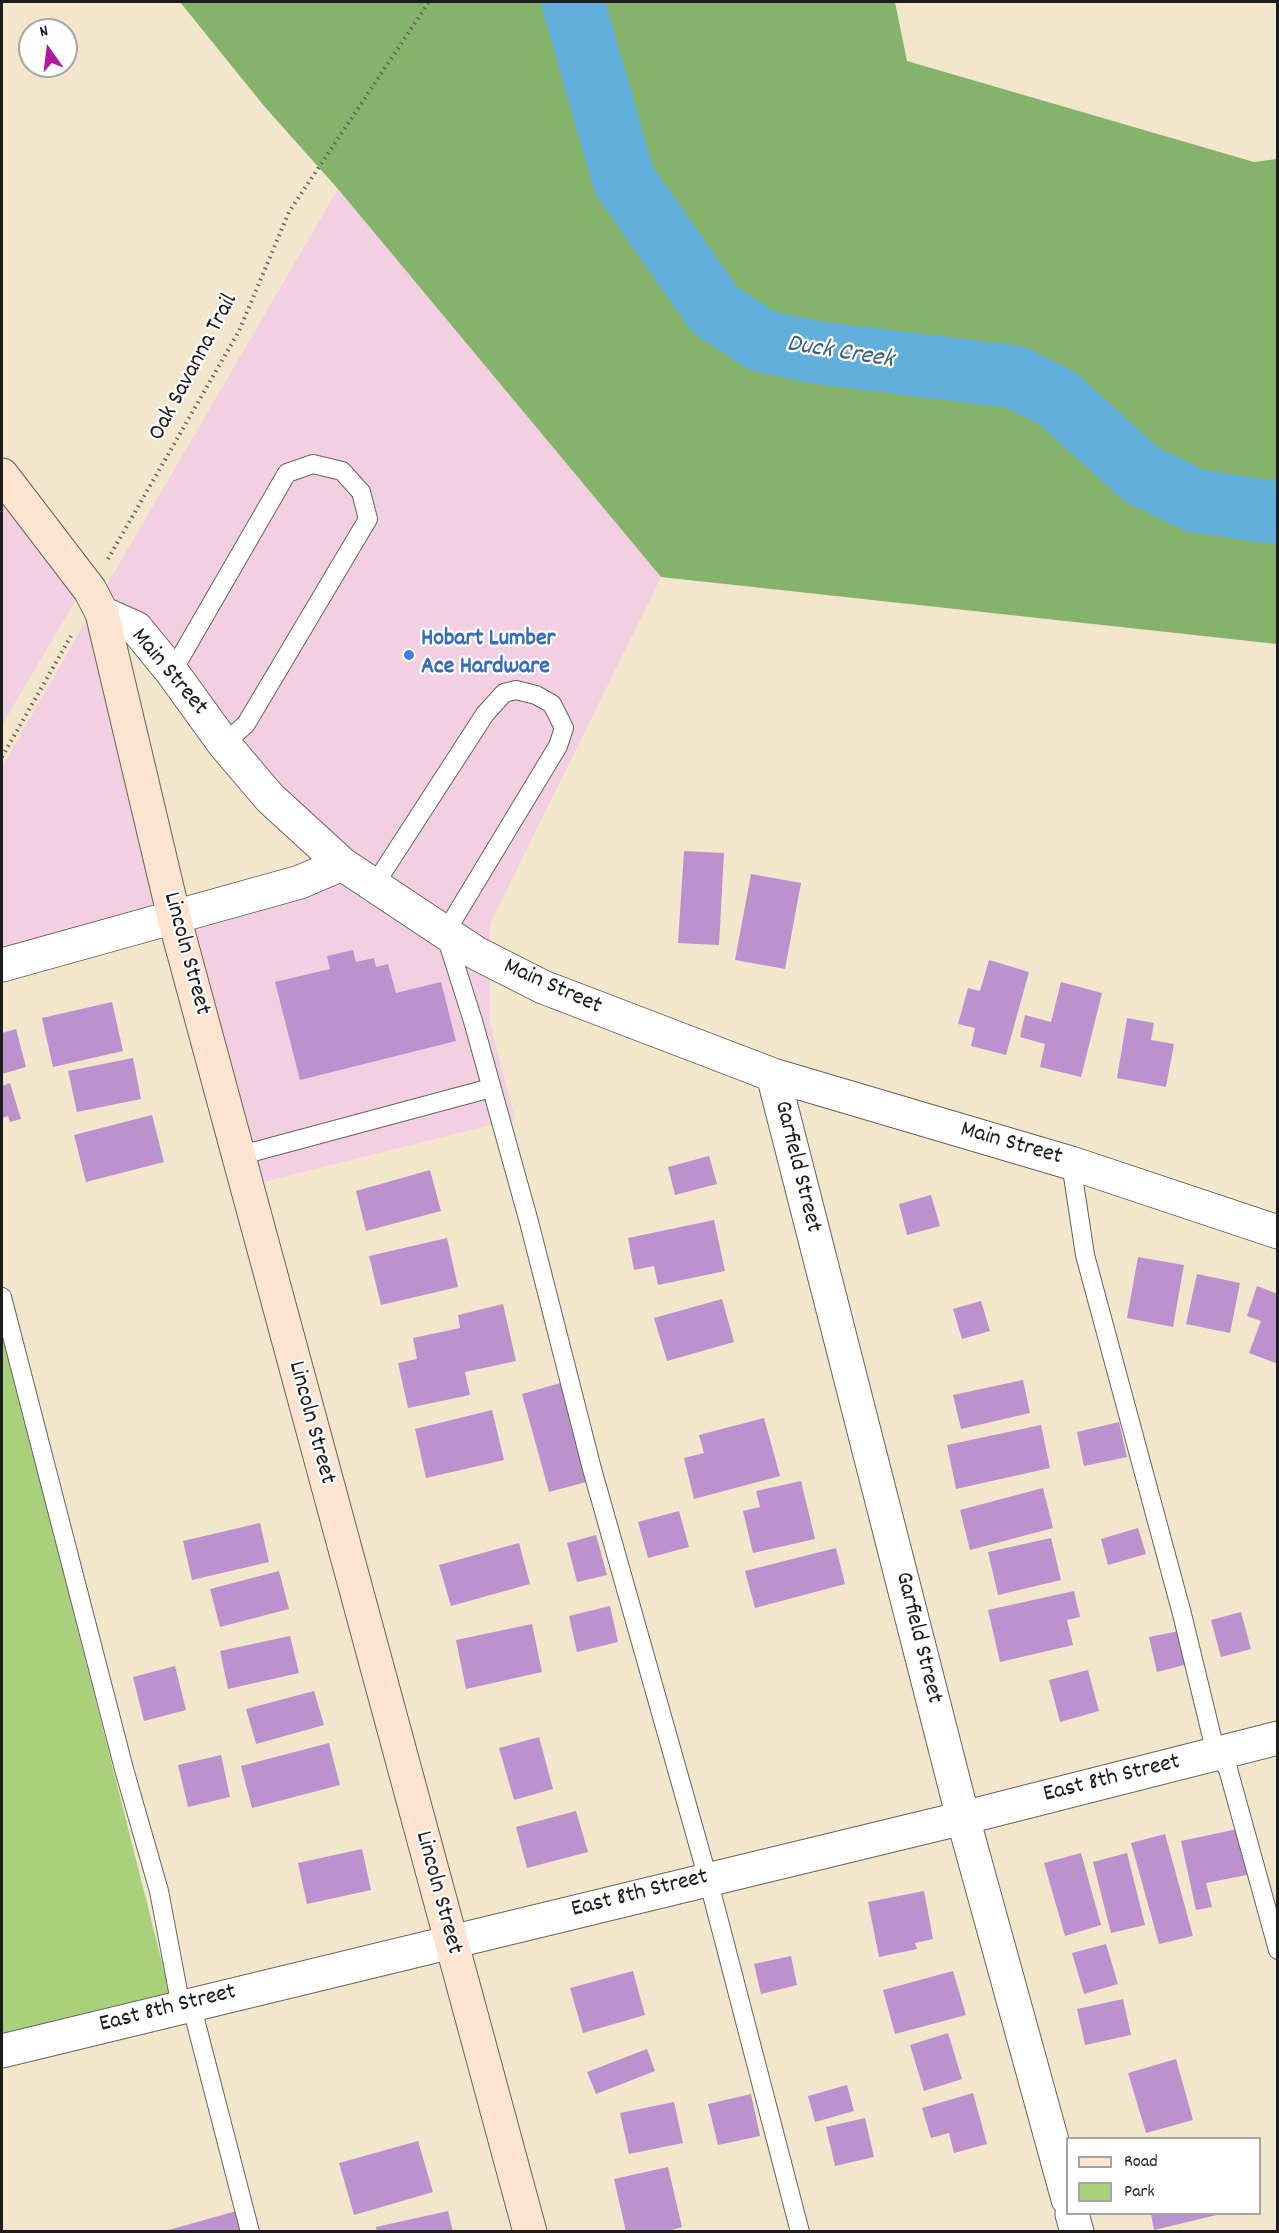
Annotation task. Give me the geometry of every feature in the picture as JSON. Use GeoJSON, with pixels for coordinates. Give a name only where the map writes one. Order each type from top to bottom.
{"type":"FeatureCollection","features":[{"type":"Feature","properties":{"kind":"main road","name":"Main Street"},"geometry":{"type":"LineString","coordinates":[[2,475],[96,601]]}},
{"type":"Feature","properties":{"kind":"main road","name":"Lincoln Street"},"geometry":{"type":"LineString","coordinates":[[96,601],[174,917],[530,2232]]}},
{"type":"Feature","properties":{"kind":"street","name":"Main Street"},"geometry":{"type":"LineString","coordinates":[[96,601],[136,628],[172,672],[224,744],[270,798],[342,864],[476,953],[543,987],[772,1075],[1071,1163],[1278,1232]]}},
{"type":"Feature","properties":{"kind":"street"},"geometry":{"type":"LineString","coordinates":[[2,965],[300,882],[342,864]]}},
{"type":"Feature","properties":{"kind":"street","name":"Garfield Street"},"geometry":{"type":"LineString","coordinates":[[772,1075],[963,1818],[1066,2192]]}},
{"type":"Feature","properties":{"kind":"street","name":"East 8th Street"},"geometry":{"type":"LineString","coordinates":[[2,2051],[963,1818],[1278,1738]]}},
{"type":"Feature","properties":{"kind":"street"},"geometry":{"type":"LineString","coordinates":[[1072,2215],[1077,2232]]}},
{"type":"Feature","properties":{"kind":"lane"},"geometry":{"type":"LineString","coordinates":[[172,672],[287,473],[313,464],[342,471],[361,492],[368,519],[246,724],[224,744]]}},
{"type":"Feature","properties":{"kind":"lane"},"geometry":{"type":"LineString","coordinates":[[375,884],[485,714],[504,693],[516,690],[536,695],[552,704],[564,728],[558,746],[445,933],[492,1088],[592,1469],[708,1879],[800,2232]]}},
{"type":"Feature","properties":{"kind":"lane"},"geometry":{"type":"LineString","coordinates":[[238,1156],[492,1088]]}},
{"type":"Feature","properties":{"kind":"lane"},"geometry":{"type":"LineString","coordinates":[[1071,1163],[1085,1255],[1182,1614],[1216,1754],[1228,1769],[1278,1950]]}},
{"type":"Feature","properties":{"kind":"lane"},"geometry":{"type":"LineString","coordinates":[[2,1297],[124,1769],[159,1892],[186,2006],[250,2232]]}},
{"type":"Feature","properties":{"kind":"path","name":"Oak Savanna Trail"},"geometry":{"type":"LineString","coordinates":[[2,757],[68,643],[96,601],[239,331],[289,212],[429,2]]}},
{"type":"Feature","properties":{"kind":"shaded area"},"geometry":{"type":"Polygon","coordinates":[[[338,189],[661,577],[490,924],[490,947],[349,857],[104,590],[338,189]]]}},
{"type":"Feature","properties":{"kind":"shaded area"},"geometry":{"type":"Polygon","coordinates":[[[2,490],[81,591],[2,725],[2,490]]]}},
{"type":"Feature","properties":{"kind":"shaded area"},"geometry":{"type":"Polygon","coordinates":[[[94,607],[169,912],[2,958],[2,767],[94,607]]]}},
{"type":"Feature","properties":{"kind":"shaded area"},"geometry":{"type":"Polygon","coordinates":[[[345,875],[490,972],[490,1024],[515,1119],[255,1184],[185,923],[345,875]]]}},
{"type":"Feature","properties":{"kind":"green space"},"geometry":{"type":"Polygon","coordinates":[[[180,2],[895,2],[907,61],[1254,162],[1277,159],[1277,644],[661,577],[338,189],[264,106],[180,2]]]}},
{"type":"Feature","properties":{"kind":"green space"},"geometry":{"type":"Polygon","coordinates":[[[2,1330],[171,1998],[2,2039],[2,1330]]]}},
{"type":"Feature","properties":{"kind":"building"},"geometry":{"type":"Polygon","coordinates":[[[684,851],[724,853],[719,945],[678,943],[684,851]]]}},
{"type":"Feature","properties":{"kind":"building"},"geometry":{"type":"Polygon","coordinates":[[[751,874],[801,883],[785,969],[735,960],[751,874]]]}},
{"type":"Feature","properties":{"kind":"building"},"geometry":{"type":"Polygon","coordinates":[[[353,950],[356,962],[374,958],[376,967],[388,964],[396,993],[441,982],[456,1041],[300,1080],[275,982],[330,969],[327,956],[353,950]]]}},
{"type":"Feature","properties":{"kind":"building"},"geometry":{"type":"Polygon","coordinates":[[[989,960],[1029,972],[1006,1055],[971,1046],[975,1028],[958,1024],[968,988],[980,991],[989,960]]]}},
{"type":"Feature","properties":{"kind":"building"},"geometry":{"type":"Polygon","coordinates":[[[1061,982],[1102,993],[1081,1077],[1040,1067],[1045,1044],[1020,1037],[1025,1015],[1051,1022],[1061,982]]]}},
{"type":"Feature","properties":{"kind":"building"},"geometry":{"type":"Polygon","coordinates":[[[112,1002],[123,1051],[53,1067],[42,1018],[112,1002]]]}},
{"type":"Feature","properties":{"kind":"building"},"geometry":{"type":"Polygon","coordinates":[[[1127,1018],[1154,1023],[1151,1040],[1174,1044],[1166,1087],[1117,1078],[1127,1018]]]}},
{"type":"Feature","properties":{"kind":"building"},"geometry":{"type":"Polygon","coordinates":[[[16,1029],[26,1067],[2,1074],[2,1033],[16,1029]]]}},
{"type":"Feature","properties":{"kind":"building"},"geometry":{"type":"Polygon","coordinates":[[[133,1058],[141,1099],[77,1112],[68,1071],[133,1058]]]}},
{"type":"Feature","properties":{"kind":"building"},"geometry":{"type":"Polygon","coordinates":[[[10,1083],[21,1119],[10,1122],[8,1116],[2,1118],[2,1086],[10,1083]]]}},
{"type":"Feature","properties":{"kind":"building"},"geometry":{"type":"Polygon","coordinates":[[[152,1115],[164,1162],[86,1182],[74,1135],[152,1115]]]}},
{"type":"Feature","properties":{"kind":"building"},"geometry":{"type":"Polygon","coordinates":[[[709,1156],[717,1184],[675,1195],[668,1167],[709,1156]]]}},
{"type":"Feature","properties":{"kind":"building"},"geometry":{"type":"Polygon","coordinates":[[[430,1170],[441,1211],[366,1231],[356,1191],[430,1170]]]}},
{"type":"Feature","properties":{"kind":"building"},"geometry":{"type":"Polygon","coordinates":[[[931,1195],[940,1226],[907,1235],[899,1204],[931,1195]]]}},
{"type":"Feature","properties":{"kind":"building"},"geometry":{"type":"Polygon","coordinates":[[[714,1220],[725,1271],[658,1285],[654,1266],[634,1270],[628,1238],[714,1220]]]}},
{"type":"Feature","properties":{"kind":"building"},"geometry":{"type":"Polygon","coordinates":[[[447,1238],[458,1287],[381,1305],[369,1256],[447,1238]]]}},
{"type":"Feature","properties":{"kind":"building"},"geometry":{"type":"Polygon","coordinates":[[[1138,1257],[1184,1265],[1173,1327],[1127,1318],[1138,1257]]]}},
{"type":"Feature","properties":{"kind":"building"},"geometry":{"type":"Polygon","coordinates":[[[1197,1274],[1240,1283],[1230,1333],[1186,1324],[1197,1274]]]}},
{"type":"Feature","properties":{"kind":"building"},"geometry":{"type":"Polygon","coordinates":[[[1257,1286],[1278,1294],[1278,1364],[1249,1353],[1261,1321],[1247,1316],[1257,1286]]]}},
{"type":"Feature","properties":{"kind":"building"},"geometry":{"type":"Polygon","coordinates":[[[722,1299],[734,1342],[667,1361],[654,1318],[722,1299]]]}},
{"type":"Feature","properties":{"kind":"building"},"geometry":{"type":"Polygon","coordinates":[[[981,1301],[990,1331],[962,1339],[953,1309],[981,1301]]]}},
{"type":"Feature","properties":{"kind":"building"},"geometry":{"type":"Polygon","coordinates":[[[503,1304],[516,1361],[465,1372],[470,1395],[408,1408],[398,1363],[417,1359],[413,1338],[460,1328],[458,1315],[503,1304]]]}},
{"type":"Feature","properties":{"kind":"building"},"geometry":{"type":"Polygon","coordinates":[[[1023,1380],[1030,1413],[961,1429],[953,1395],[1023,1380]]]}},
{"type":"Feature","properties":{"kind":"building"},"geometry":{"type":"Polygon","coordinates":[[[564,1382],[590,1481],[549,1492],[522,1394],[564,1382]]]}},
{"type":"Feature","properties":{"kind":"building"},"geometry":{"type":"Polygon","coordinates":[[[492,1410],[504,1460],[426,1478],[415,1429],[492,1410]]]}},
{"type":"Feature","properties":{"kind":"building"},"geometry":{"type":"Polygon","coordinates":[[[764,1418],[780,1476],[694,1499],[684,1458],[704,1453],[699,1435],[764,1418]]]}},
{"type":"Feature","properties":{"kind":"building"},"geometry":{"type":"Polygon","coordinates":[[[1119,1422],[1127,1457],[1084,1466],[1077,1432],[1119,1422]]]}},
{"type":"Feature","properties":{"kind":"building"},"geometry":{"type":"Polygon","coordinates":[[[1041,1425],[1050,1468],[956,1489],[947,1445],[1041,1425]]]}},
{"type":"Feature","properties":{"kind":"building"},"geometry":{"type":"Polygon","coordinates":[[[801,1481],[815,1539],[753,1553],[743,1511],[760,1507],[756,1491],[801,1481]]]}},
{"type":"Feature","properties":{"kind":"building"},"geometry":{"type":"Polygon","coordinates":[[[1043,1488],[1053,1528],[970,1550],[960,1510],[1043,1488]]]}},
{"type":"Feature","properties":{"kind":"building"},"geometry":{"type":"Polygon","coordinates":[[[679,1511],[689,1547],[648,1558],[638,1522],[679,1511]]]}},
{"type":"Feature","properties":{"kind":"building"},"geometry":{"type":"Polygon","coordinates":[[[260,1523],[269,1562],[192,1580],[183,1541],[260,1523]]]}},
{"type":"Feature","properties":{"kind":"building"},"geometry":{"type":"Polygon","coordinates":[[[1138,1528],[1146,1554],[1108,1565],[1101,1539],[1138,1528]]]}},
{"type":"Feature","properties":{"kind":"building"},"geometry":{"type":"Polygon","coordinates":[[[596,1535],[607,1575],[577,1582],[567,1543],[596,1535]]]}},
{"type":"Feature","properties":{"kind":"building"},"geometry":{"type":"Polygon","coordinates":[[[1051,1538],[1061,1580],[998,1595],[988,1552],[1051,1538]]]}},
{"type":"Feature","properties":{"kind":"building"},"geometry":{"type":"Polygon","coordinates":[[[519,1543],[530,1584],[451,1606],[439,1565],[519,1543]]]}},
{"type":"Feature","properties":{"kind":"building"},"geometry":{"type":"Polygon","coordinates":[[[836,1548],[845,1584],[755,1608],[745,1571],[836,1548]]]}},
{"type":"Feature","properties":{"kind":"building"},"geometry":{"type":"Polygon","coordinates":[[[279,1571],[289,1609],[220,1627],[210,1589],[279,1571]]]}},
{"type":"Feature","properties":{"kind":"building"},"geometry":{"type":"Polygon","coordinates":[[[1074,1591],[1080,1617],[1067,1620],[1073,1645],[1000,1662],[988,1610],[1074,1591]]]}},
{"type":"Feature","properties":{"kind":"building"},"geometry":{"type":"Polygon","coordinates":[[[610,1606],[618,1642],[577,1652],[569,1616],[610,1606]]]}},
{"type":"Feature","properties":{"kind":"building"},"geometry":{"type":"Polygon","coordinates":[[[1241,1612],[1251,1649],[1221,1657],[1211,1620],[1241,1612]]]}},
{"type":"Feature","properties":{"kind":"building"},"geometry":{"type":"Polygon","coordinates":[[[532,1624],[542,1672],[466,1689],[456,1640],[532,1624]]]}},
{"type":"Feature","properties":{"kind":"building"},"geometry":{"type":"Polygon","coordinates":[[[1184,1630],[1192,1663],[1157,1672],[1149,1637],[1184,1630]]]}},
{"type":"Feature","properties":{"kind":"building"},"geometry":{"type":"Polygon","coordinates":[[[290,1636],[299,1673],[228,1689],[220,1651],[290,1636]]]}},
{"type":"Feature","properties":{"kind":"building"},"geometry":{"type":"Polygon","coordinates":[[[175,1666],[186,1710],[144,1721],[133,1677],[175,1666]]]}},
{"type":"Feature","properties":{"kind":"building"},"geometry":{"type":"Polygon","coordinates":[[[1088,1670],[1099,1711],[1060,1722],[1049,1680],[1088,1670]]]}},
{"type":"Feature","properties":{"kind":"building"},"geometry":{"type":"Polygon","coordinates":[[[314,1691],[324,1725],[256,1744],[246,1709],[314,1691]]]}},
{"type":"Feature","properties":{"kind":"building"},"geometry":{"type":"Polygon","coordinates":[[[539,1737],[553,1789],[514,1800],[499,1748],[539,1737]]]}},
{"type":"Feature","properties":{"kind":"building"},"geometry":{"type":"Polygon","coordinates":[[[329,1743],[340,1785],[252,1808],[241,1766],[329,1743]]]}},
{"type":"Feature","properties":{"kind":"building"},"geometry":{"type":"Polygon","coordinates":[[[221,1755],[230,1797],[188,1807],[178,1765],[221,1755]]]}},
{"type":"Feature","properties":{"kind":"building"},"geometry":{"type":"Polygon","coordinates":[[[576,1811],[588,1852],[527,1868],[516,1827],[576,1811]]]}},
{"type":"Feature","properties":{"kind":"building"},"geometry":{"type":"Polygon","coordinates":[[[1247,1827],[1257,1873],[1206,1883],[1212,1907],[1196,1910],[1181,1841],[1247,1827]]]}},
{"type":"Feature","properties":{"kind":"building"},"geometry":{"type":"Polygon","coordinates":[[[1165,1834],[1193,1936],[1159,1944],[1131,1843],[1165,1834]]]}},
{"type":"Feature","properties":{"kind":"building"},"geometry":{"type":"Polygon","coordinates":[[[362,1849],[371,1890],[307,1904],[298,1863],[362,1849]]]}},
{"type":"Feature","properties":{"kind":"building"},"geometry":{"type":"Polygon","coordinates":[[[1081,1853],[1101,1925],[1065,1936],[1044,1863],[1081,1853]]]}},
{"type":"Feature","properties":{"kind":"building"},"geometry":{"type":"Polygon","coordinates":[[[1127,1853],[1145,1925],[1111,1933],[1093,1862],[1127,1853]]]}},
{"type":"Feature","properties":{"kind":"building"},"geometry":{"type":"Polygon","coordinates":[[[924,1891],[933,1939],[915,1943],[917,1949],[879,1957],[868,1902],[924,1891]]]}},
{"type":"Feature","properties":{"kind":"building"},"geometry":{"type":"Polygon","coordinates":[[[1106,1944],[1118,1984],[1084,1994],[1072,1953],[1106,1944]]]}},
{"type":"Feature","properties":{"kind":"building"},"geometry":{"type":"Polygon","coordinates":[[[791,1956],[797,1985],[761,1994],[754,1964],[791,1956]]]}},
{"type":"Feature","properties":{"kind":"building"},"geometry":{"type":"Polygon","coordinates":[[[633,1971],[645,2015],[583,2033],[570,1988],[633,1971]]]}},
{"type":"Feature","properties":{"kind":"building"},"geometry":{"type":"Polygon","coordinates":[[[953,1971],[966,2015],[895,2034],[883,1990],[953,1971]]]}},
{"type":"Feature","properties":{"kind":"building"},"geometry":{"type":"Polygon","coordinates":[[[1123,1999],[1131,2035],[1085,2045],[1077,2009],[1123,1999]]]}},
{"type":"Feature","properties":{"kind":"building"},"geometry":{"type":"Polygon","coordinates":[[[948,2033],[962,2079],[924,2091],[910,2045],[948,2033]]]}},
{"type":"Feature","properties":{"kind":"building"},"geometry":{"type":"Polygon","coordinates":[[[647,2049],[655,2071],[596,2094],[587,2072],[647,2049]]]}},
{"type":"Feature","properties":{"kind":"building"},"geometry":{"type":"Polygon","coordinates":[[[1176,2059],[1193,2120],[1146,2133],[1128,2073],[1176,2059]]]}},
{"type":"Feature","properties":{"kind":"building"},"geometry":{"type":"Polygon","coordinates":[[[847,2085],[854,2111],[815,2122],[808,2096],[847,2085]]]}},
{"type":"Feature","properties":{"kind":"building"},"geometry":{"type":"Polygon","coordinates":[[[973,2093],[987,2144],[954,2153],[949,2133],[931,2138],[922,2108],[973,2093]]]}},
{"type":"Feature","properties":{"kind":"building"},"geometry":{"type":"Polygon","coordinates":[[[751,2094],[760,2136],[718,2145],[708,2104],[751,2094]]]}},
{"type":"Feature","properties":{"kind":"building"},"geometry":{"type":"Polygon","coordinates":[[[674,2102],[683,2143],[629,2154],[620,2113],[674,2102]]]}},
{"type":"Feature","properties":{"kind":"building"},"geometry":{"type":"Polygon","coordinates":[[[865,2118],[874,2157],[835,2166],[826,2127],[865,2118]]]}},
{"type":"Feature","properties":{"kind":"building"},"geometry":{"type":"Polygon","coordinates":[[[418,2141],[433,2192],[354,2215],[339,2163],[418,2141]]]}},
{"type":"Feature","properties":{"kind":"building"},"geometry":{"type":"Polygon","coordinates":[[[668,2167],[682,2227],[665,2232],[626,2232],[614,2179],[668,2167]]]}},
{"type":"Feature","properties":{"kind":"building"},"geometry":{"type":"Polygon","coordinates":[[[240,2210],[247,2232],[165,2232],[165,2231],[240,2210]]]}},
{"type":"Feature","properties":{"kind":"building"},"geometry":{"type":"Polygon","coordinates":[[[448,2211],[453,2232],[377,2232],[376,2227],[448,2211]]]}},
{"type":"Feature","properties":{"kind":"building"},"geometry":{"type":"Polygon","coordinates":[[[1151,2215],[1217,2215],[1154,2230],[1151,2215]]]}},
{"type":"Feature","properties":{"kind":"waterway","name":"Duck Creek"},"geometry":{"type":"LineString","coordinates":[[573,2],[624,180],[715,310],[762,341],[820,353],[1015,377],[1057,398],[1142,475],[1196,501],[1278,513]]}},
{"type":"Feature","properties":{"kind":"place","name":"Hobart Lumber Ace Hardware"},"geometry":{"type":"Point","coordinates":[409,655]}}]}
